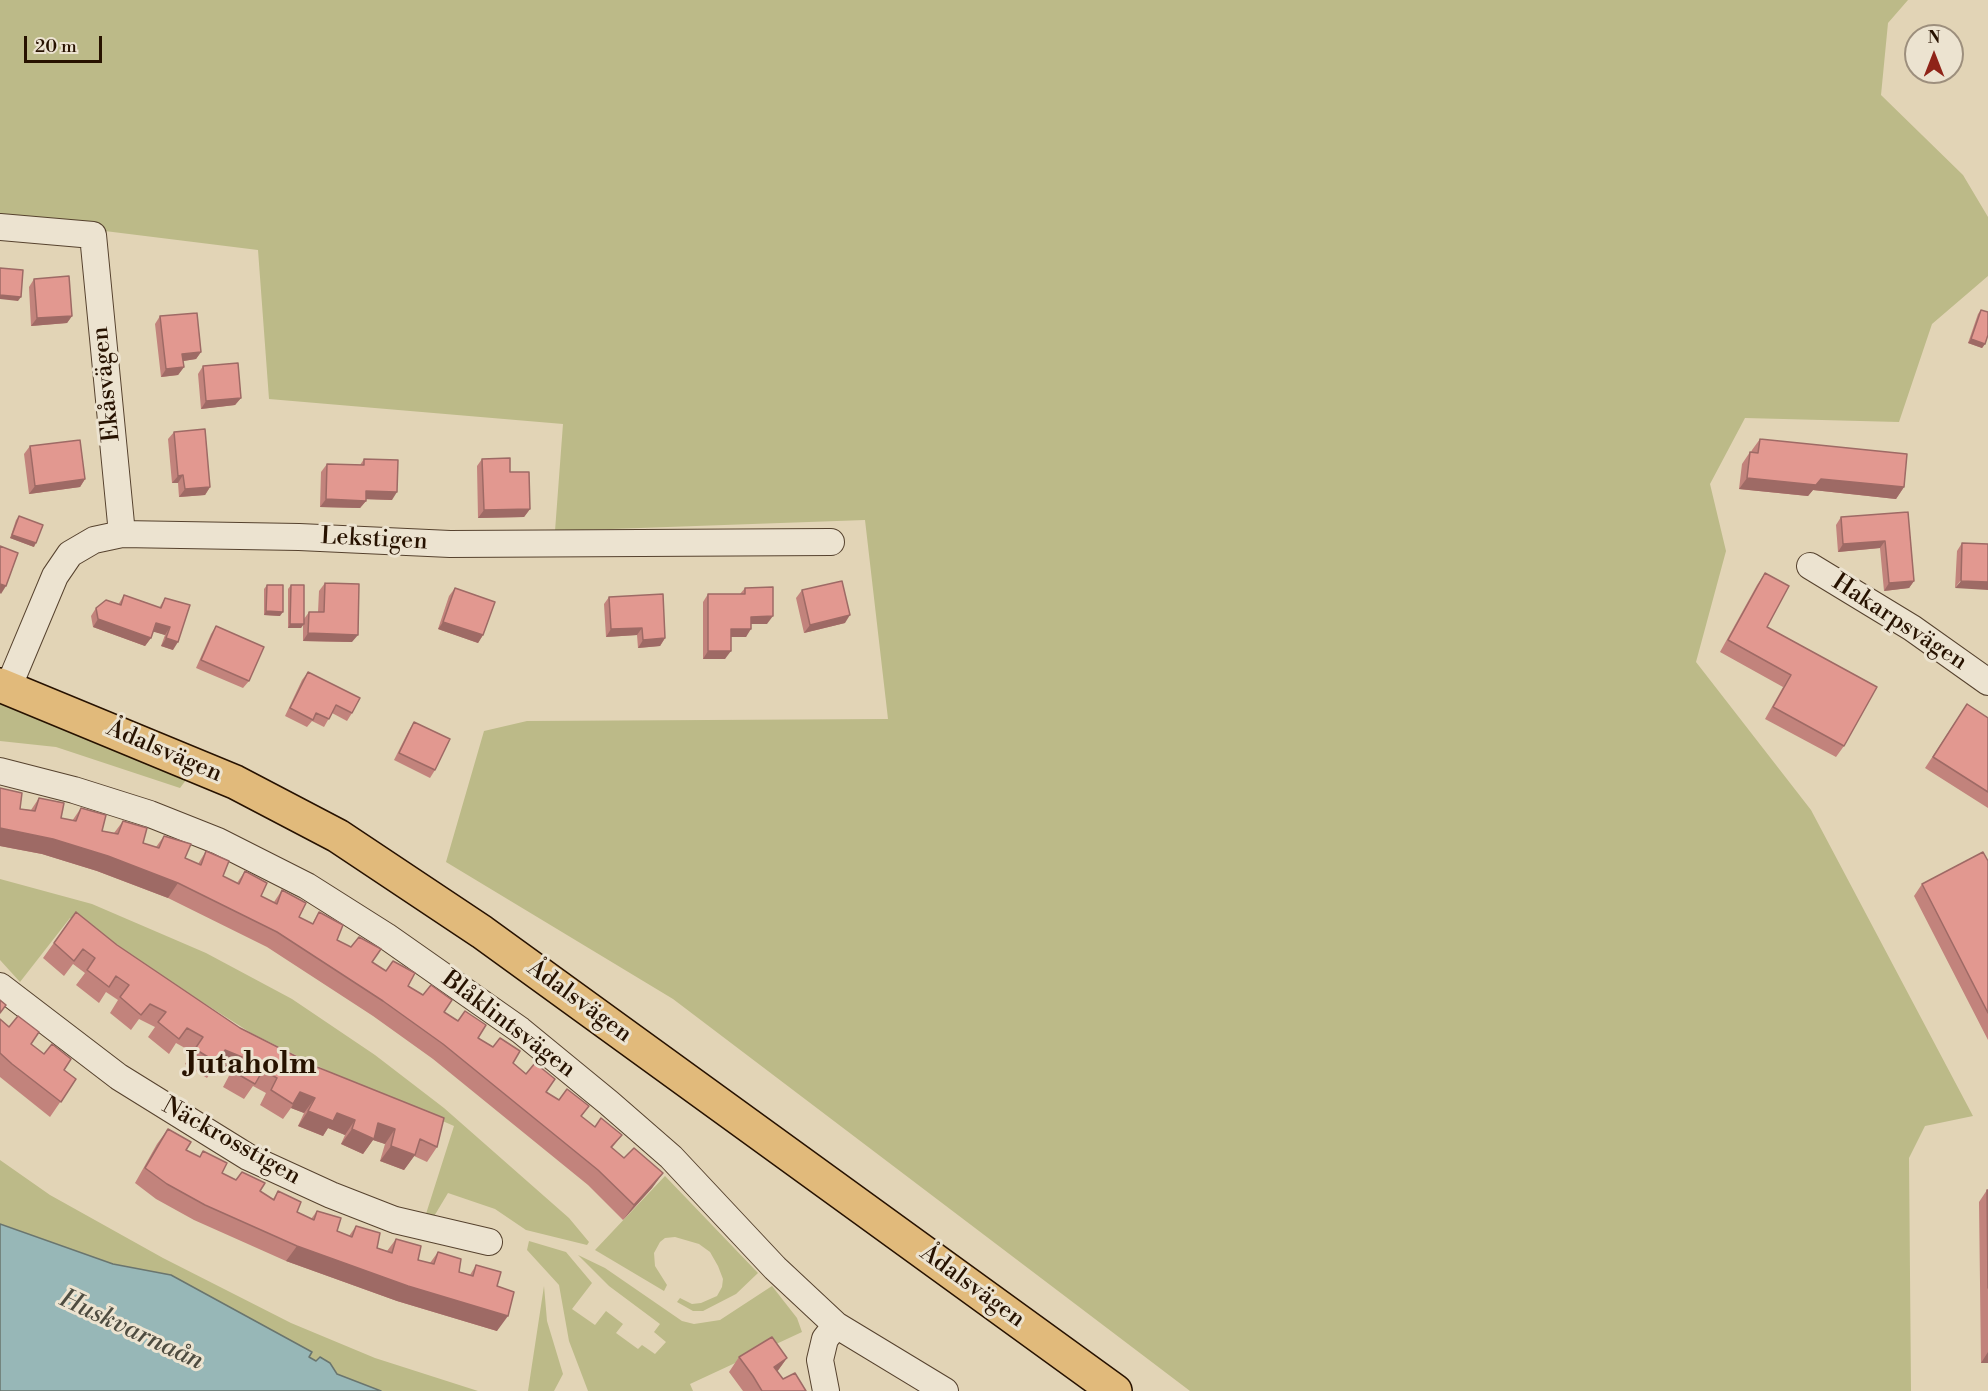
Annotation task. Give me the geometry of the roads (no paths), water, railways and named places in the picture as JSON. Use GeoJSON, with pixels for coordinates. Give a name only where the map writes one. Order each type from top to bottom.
{"type":"FeatureCollection","features":[{"type":"Feature","properties":{"kind":"main road","name":"Ådalsvägen"},"geometry":{"type":"LineString","coordinates":[[4,686],[235,782],[338,836],[482,932],[1115,1391]]}},
{"type":"Feature","properties":{"kind":"street","name":"Ekåsvägen"},"geometry":{"type":"LineString","coordinates":[[0,227],[93,235],[122,534]]}},
{"type":"Feature","properties":{"kind":"street","name":"Lekstigen"},"geometry":{"type":"LineString","coordinates":[[4,686],[55,576],[70,554],[94,540],[122,534],[299,537],[450,544],[831,542]]}},
{"type":"Feature","properties":{"kind":"street","name":"Hakarpsvägen"},"geometry":{"type":"LineString","coordinates":[[1810,566],[1912,628],[1988,682]]}},
{"type":"Feature","properties":{"kind":"street","name":"Blåklintsvägen"},"geometry":{"type":"LineString","coordinates":[[0,771],[74,790],[150,814],[218,841],[307,886],[386,936],[520,1030],[636,1126],[671,1157],[774,1268],[836,1325],[945,1391]]}},
{"type":"Feature","properties":{"kind":"street","name":"Näckrosstigen"},"geometry":{"type":"LineString","coordinates":[[0,986],[119,1077],[248,1157],[331,1195],[395,1220],[489,1242]]}},
{"type":"Feature","properties":{"kind":"street"},"geometry":{"type":"LineString","coordinates":[[826,1391],[820,1360],[825,1339],[836,1325]]}},
{"type":"Feature","properties":{"kind":"water","name":"Huskvarnaån"},"geometry":{"type":"Polygon","coordinates":[[[0,1224],[113,1264],[171,1275],[312,1352],[309,1357],[316,1361],[320,1357],[330,1363],[337,1374],[381,1391],[0,1391],[0,1224]]]}},
{"type":"Feature","properties":{"kind":"district","name":"Jutaholm"},"geometry":{"type":"Point","coordinates":[251,1066]}}]}
